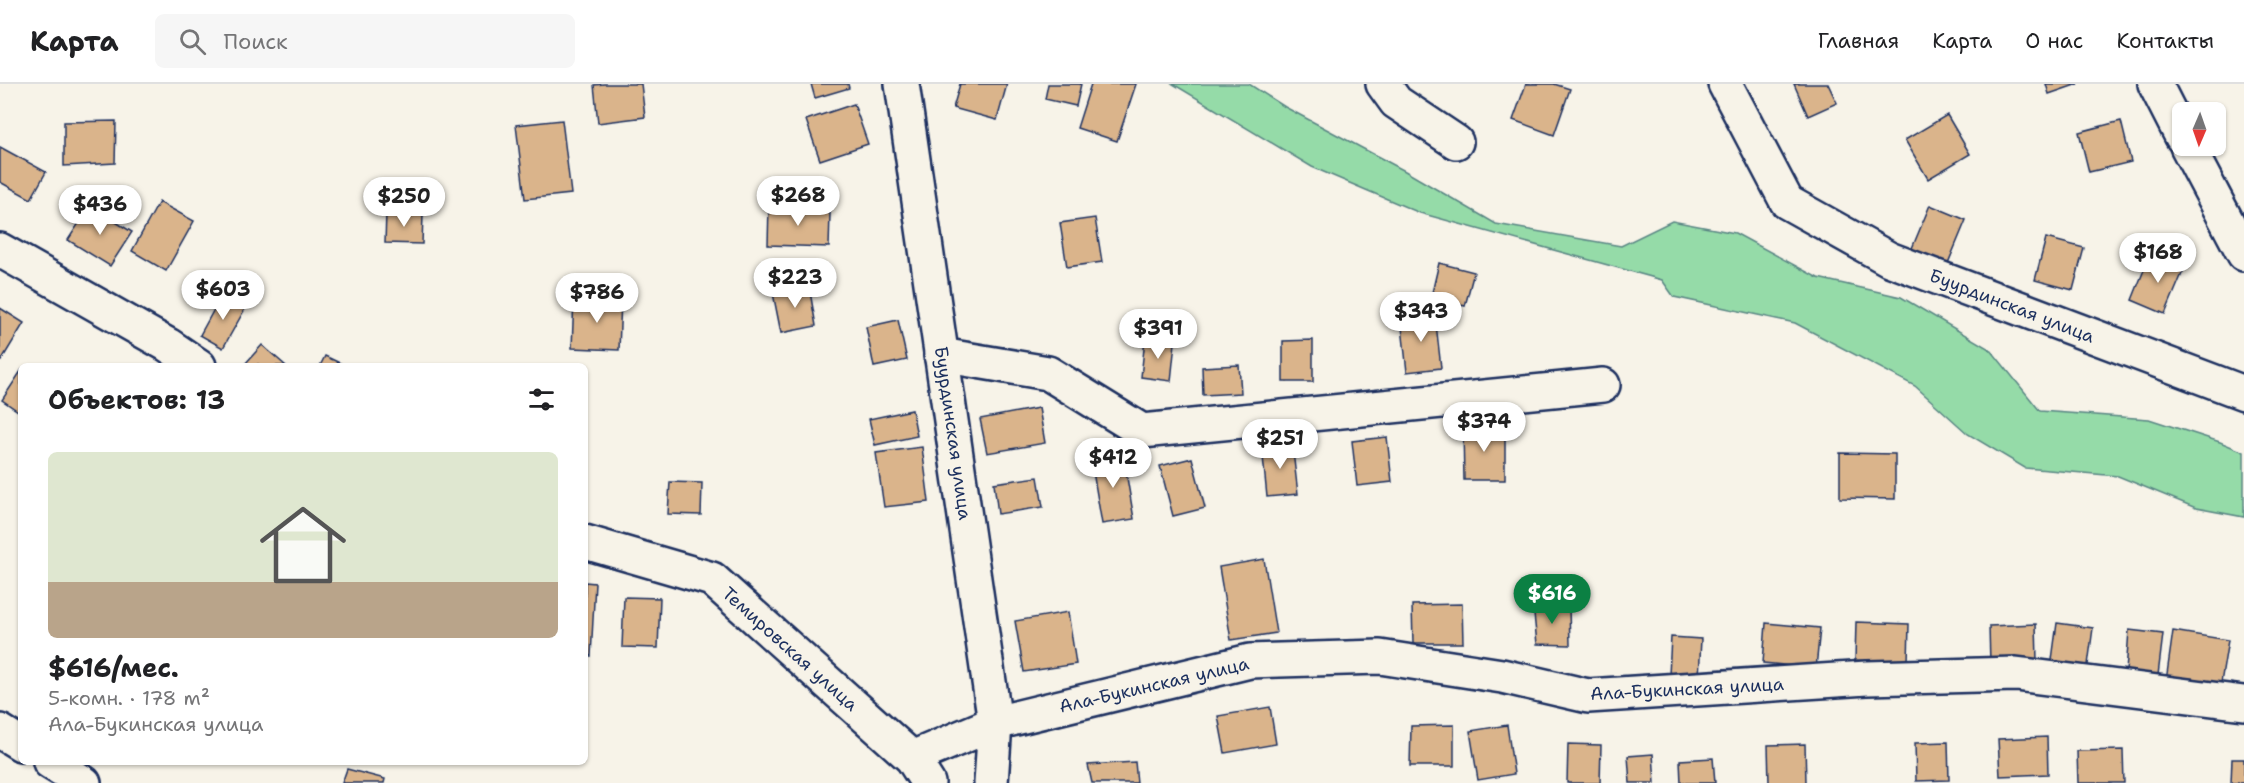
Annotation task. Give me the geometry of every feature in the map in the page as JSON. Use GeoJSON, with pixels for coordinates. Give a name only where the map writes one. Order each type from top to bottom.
{"type":"FeatureCollection","features":[{"type":"Feature","properties":{"kind":"street","name":"Буурдинская улица"},"geometry":{"type":"LineString","coordinates":[[902,84],[995,723],[991,783]]}},
{"type":"Feature","properties":{"kind":"street"},"geometry":{"type":"LineString","coordinates":[[1383,84],[1396,102],[1456,142]]}},
{"type":"Feature","properties":{"kind":"street","name":"Буурдинская улица"},"geometry":{"type":"LineString","coordinates":[[1725,84],[1787,202],[1889,259],[2244,393]]}},
{"type":"Feature","properties":{"kind":"street"},"geometry":{"type":"LineString","coordinates":[[2155,84],[2172,117]]}},
{"type":"Feature","properties":{"kind":"street"},"geometry":{"type":"LineString","coordinates":[[2192,156],[2244,254]]}},
{"type":"Feature","properties":{"kind":"street"},"geometry":{"type":"LineString","coordinates":[[0,250],[165,356],[189,363]]}},
{"type":"Feature","properties":{"kind":"street"},"geometry":{"type":"LineString","coordinates":[[941,355],[1048,373],[1142,430],[1603,385]]}},
{"type":"Feature","properties":{"kind":"street","name":"Темировская улица"},"geometry":{"type":"LineString","coordinates":[[588,543],[712,579],[920,771],[995,723]]}},
{"type":"Feature","properties":{"kind":"street","name":"Ала-Букинская улица"},"geometry":{"type":"LineString","coordinates":[[995,723],[1250,661],[1380,657],[1502,676],[1588,696],[1867,678],[2016,674],[2244,703]]}},
{"type":"Feature","properties":{"kind":"street"},"geometry":{"type":"LineString","coordinates":[[0,731],[18,742]]}},
{"type":"Feature","properties":{"kind":"street"},"geometry":{"type":"LineString","coordinates":[[55,765],[85,783],[86,765]]}},
{"type":"Feature","properties":{"kind":"green space"},"geometry":{"type":"Polygon","coordinates":[[[1173,84],[1249,84],[1285,107],[1405,171],[1496,224],[1621,246],[1672,221],[1735,233],[1818,278],[1901,297],[1991,350],[2040,411],[2149,419],[2244,452],[2244,517],[2196,508],[2118,476],[2025,468],[1968,434],[1915,386],[1795,323],[1674,297],[1662,280],[1420,213],[1312,167],[1173,84]]]}},
{"type":"Feature","properties":{"kind":"building"},"geometry":{"type":"Polygon","coordinates":[[[641,84],[645,117],[598,123],[594,85],[641,84]]]}},
{"type":"Feature","properties":{"kind":"building"},"geometry":{"type":"Polygon","coordinates":[[[811,84],[848,84],[849,88],[815,98],[811,84]]]}},
{"type":"Feature","properties":{"kind":"building"},"geometry":{"type":"Polygon","coordinates":[[[960,84],[1007,84],[997,120],[953,108],[960,84]]]}},
{"type":"Feature","properties":{"kind":"building"},"geometry":{"type":"Polygon","coordinates":[[[1048,84],[1081,84],[1076,106],[1045,99],[1048,84]]]}},
{"type":"Feature","properties":{"kind":"building"},"geometry":{"type":"Polygon","coordinates":[[[1091,84],[1136,84],[1117,141],[1077,128],[1091,84]]]}},
{"type":"Feature","properties":{"kind":"building"},"geometry":{"type":"Polygon","coordinates":[[[1526,84],[1554,84],[1570,89],[1554,135],[1513,120],[1526,84]]]}},
{"type":"Feature","properties":{"kind":"building"},"geometry":{"type":"Polygon","coordinates":[[[1794,84],[1828,84],[1837,103],[1808,116],[1794,84]]]}},
{"type":"Feature","properties":{"kind":"building"},"geometry":{"type":"Polygon","coordinates":[[[2046,84],[2078,84],[2049,94],[2046,84]]]}},
{"type":"Feature","properties":{"kind":"building"},"geometry":{"type":"Polygon","coordinates":[[[854,104],[868,144],[820,160],[806,120],[854,104]]]}},
{"type":"Feature","properties":{"kind":"building"},"geometry":{"type":"Polygon","coordinates":[[[1947,115],[1970,154],[1928,179],[1905,140],[1947,115]]]}},
{"type":"Feature","properties":{"kind":"building"},"geometry":{"type":"Polygon","coordinates":[[[562,120],[571,194],[525,199],[516,125],[562,120]]]}},
{"type":"Feature","properties":{"kind":"building"},"geometry":{"type":"Polygon","coordinates":[[[116,121],[115,163],[64,166],[64,122],[116,121]]]}},
{"type":"Feature","properties":{"kind":"building"},"geometry":{"type":"Polygon","coordinates":[[[2121,121],[2131,162],[2089,172],[2079,132],[2121,121]]]}},
{"type":"Feature","properties":{"kind":"building"},"geometry":{"type":"Polygon","coordinates":[[[0,147],[46,172],[31,199],[0,182],[0,147]]]}},
{"type":"Feature","properties":{"kind":"building"},"geometry":{"type":"Polygon","coordinates":[[[159,202],[194,221],[166,271],[132,251],[159,202]]]}},
{"type":"Feature","properties":{"kind":"building"},"geometry":{"type":"Polygon","coordinates":[[[769,205],[830,213],[829,247],[768,245],[769,205]]]}},
{"type":"Feature","properties":{"kind":"building"},"geometry":{"type":"Polygon","coordinates":[[[1930,205],[1966,220],[1946,268],[1910,253],[1930,205]]]}},
{"type":"Feature","properties":{"kind":"building"},"geometry":{"type":"Polygon","coordinates":[[[90,206],[132,232],[110,266],[68,240],[90,206]]]}},
{"type":"Feature","properties":{"kind":"building"},"geometry":{"type":"Polygon","coordinates":[[[386,213],[423,214],[422,244],[385,243],[386,213]]]}},
{"type":"Feature","properties":{"kind":"building"},"geometry":{"type":"Polygon","coordinates":[[[1095,218],[1102,262],[1067,267],[1060,223],[1095,218]]]}},
{"type":"Feature","properties":{"kind":"building"},"geometry":{"type":"Polygon","coordinates":[[[2046,238],[2084,248],[2073,290],[2035,280],[2046,238]]]}},
{"type":"Feature","properties":{"kind":"building"},"geometry":{"type":"Polygon","coordinates":[[[2150,255],[2184,269],[2165,314],[2132,300],[2150,255]]]}},
{"type":"Feature","properties":{"kind":"building"},"geometry":{"type":"Polygon","coordinates":[[[1439,263],[1474,272],[1465,306],[1431,297],[1439,263]]]}},
{"type":"Feature","properties":{"kind":"building"},"geometry":{"type":"Polygon","coordinates":[[[809,286],[816,326],[781,333],[773,293],[809,286]]]}},
{"type":"Feature","properties":{"kind":"building"},"geometry":{"type":"Polygon","coordinates":[[[223,293],[246,307],[223,348],[200,335],[223,293]]]}},
{"type":"Feature","properties":{"kind":"building"},"geometry":{"type":"Polygon","coordinates":[[[574,298],[621,299],[619,350],[572,348],[574,298]]]}},
{"type":"Feature","properties":{"kind":"building"},"geometry":{"type":"Polygon","coordinates":[[[0,308],[24,323],[1,361],[0,360],[0,308]]]}},
{"type":"Feature","properties":{"kind":"building"},"geometry":{"type":"Polygon","coordinates":[[[1435,315],[1441,368],[1407,372],[1401,318],[1435,315]]]}},
{"type":"Feature","properties":{"kind":"building"},"geometry":{"type":"Polygon","coordinates":[[[898,320],[907,360],[874,367],[866,327],[898,320]]]}},
{"type":"Feature","properties":{"kind":"building"},"geometry":{"type":"Polygon","coordinates":[[[1145,339],[1175,343],[1171,381],[1141,377],[1145,339]]]}},
{"type":"Feature","properties":{"kind":"building"},"geometry":{"type":"Polygon","coordinates":[[[1313,340],[1313,382],[1283,382],[1283,341],[1313,340]]]}},
{"type":"Feature","properties":{"kind":"building"},"geometry":{"type":"Polygon","coordinates":[[[262,345],[283,363],[246,363],[262,345]]]}},
{"type":"Feature","properties":{"kind":"building"},"geometry":{"type":"Polygon","coordinates":[[[325,356],[340,363],[322,363],[325,356]]]}},
{"type":"Feature","properties":{"kind":"building"},"geometry":{"type":"Polygon","coordinates":[[[1239,365],[1241,393],[1203,395],[1202,367],[1239,365]]]}},
{"type":"Feature","properties":{"kind":"building"},"geometry":{"type":"Polygon","coordinates":[[[18,376],[18,411],[2,400],[18,376]]]}},
{"type":"Feature","properties":{"kind":"building"},"geometry":{"type":"Polygon","coordinates":[[[1039,408],[1045,443],[987,453],[980,419],[1039,408]]]}},
{"type":"Feature","properties":{"kind":"building"},"geometry":{"type":"Polygon","coordinates":[[[912,410],[917,436],[875,445],[869,419],[912,410]]]}},
{"type":"Feature","properties":{"kind":"building"},"geometry":{"type":"Polygon","coordinates":[[[1505,426],[1505,480],[1464,480],[1463,427],[1505,426]]]}},
{"type":"Feature","properties":{"kind":"building"},"geometry":{"type":"Polygon","coordinates":[[[1387,437],[1392,482],[1357,486],[1352,441],[1387,437]]]}},
{"type":"Feature","properties":{"kind":"building"},"geometry":{"type":"Polygon","coordinates":[[[1292,443],[1298,494],[1267,497],[1262,446],[1292,443]]]}},
{"type":"Feature","properties":{"kind":"building"},"geometry":{"type":"Polygon","coordinates":[[[922,447],[929,502],[884,507],[876,453],[922,447]]]}},
{"type":"Feature","properties":{"kind":"building"},"geometry":{"type":"Polygon","coordinates":[[[1840,453],[1895,454],[1895,499],[1840,498],[1840,453]]]}},
{"type":"Feature","properties":{"kind":"building"},"geometry":{"type":"Polygon","coordinates":[[[1123,454],[1134,519],[1102,524],[1091,460],[1123,454]]]}},
{"type":"Feature","properties":{"kind":"building"},"geometry":{"type":"Polygon","coordinates":[[[1192,458],[1205,508],[1173,516],[1160,466],[1192,458]]]}},
{"type":"Feature","properties":{"kind":"building"},"geometry":{"type":"Polygon","coordinates":[[[1038,477],[1043,507],[998,514],[994,483],[1038,477]]]}},
{"type":"Feature","properties":{"kind":"building"},"geometry":{"type":"Polygon","coordinates":[[[670,482],[702,483],[701,515],[668,514],[670,482]]]}},
{"type":"Feature","properties":{"kind":"building"},"geometry":{"type":"Polygon","coordinates":[[[1264,559],[1276,633],[1231,640],[1219,567],[1264,559]]]}},
{"type":"Feature","properties":{"kind":"building"},"geometry":{"type":"Polygon","coordinates":[[[588,582],[595,583],[591,656],[588,656],[588,582]]]}},
{"type":"Feature","properties":{"kind":"building"},"geometry":{"type":"Polygon","coordinates":[[[624,597],[660,598],[658,648],[622,647],[624,597]]]}},
{"type":"Feature","properties":{"kind":"building"},"geometry":{"type":"Polygon","coordinates":[[[1462,604],[1463,643],[1413,643],[1412,605],[1462,604]]]}},
{"type":"Feature","properties":{"kind":"building"},"geometry":{"type":"Polygon","coordinates":[[[1533,604],[1569,607],[1570,645],[1537,644],[1533,604]]]}},
{"type":"Feature","properties":{"kind":"building"},"geometry":{"type":"Polygon","coordinates":[[[1068,612],[1076,664],[1024,672],[1015,621],[1068,612]]]}},
{"type":"Feature","properties":{"kind":"building"},"geometry":{"type":"Polygon","coordinates":[[[1856,622],[1909,624],[1908,662],[1855,660],[1856,622]]]}},
{"type":"Feature","properties":{"kind":"building"},"geometry":{"type":"Polygon","coordinates":[[[1766,623],[1820,628],[1816,668],[1763,663],[1766,623]]]}},
{"type":"Feature","properties":{"kind":"building"},"geometry":{"type":"Polygon","coordinates":[[[2057,623],[2093,628],[2087,672],[2051,667],[2057,623]]]}},
{"type":"Feature","properties":{"kind":"building"},"geometry":{"type":"Polygon","coordinates":[[[2036,624],[2037,661],[1990,663],[1989,626],[2036,624]]]}},
{"type":"Feature","properties":{"kind":"building"},"geometry":{"type":"Polygon","coordinates":[[[2129,630],[2163,634],[2158,675],[2126,672],[2129,630]]]}},
{"type":"Feature","properties":{"kind":"building"},"geometry":{"type":"Polygon","coordinates":[[[2173,631],[2228,640],[2220,689],[2166,681],[2173,631]]]}},
{"type":"Feature","properties":{"kind":"building"},"geometry":{"type":"Polygon","coordinates":[[[1671,637],[1701,639],[1699,677],[1669,675],[1671,637]]]}},
{"type":"Feature","properties":{"kind":"building"},"geometry":{"type":"Polygon","coordinates":[[[1270,707],[1276,744],[1225,753],[1218,716],[1270,707]]]}},
{"type":"Feature","properties":{"kind":"building"},"geometry":{"type":"Polygon","coordinates":[[[1454,725],[1454,766],[1410,766],[1411,726],[1454,725]]]}},
{"type":"Feature","properties":{"kind":"building"},"geometry":{"type":"Polygon","coordinates":[[[1507,725],[1514,774],[1478,780],[1470,731],[1507,725]]]}},
{"type":"Feature","properties":{"kind":"building"},"geometry":{"type":"Polygon","coordinates":[[[2047,737],[2048,774],[2000,776],[1998,739],[2047,737]]]}},
{"type":"Feature","properties":{"kind":"building"},"geometry":{"type":"Polygon","coordinates":[[[1948,742],[1949,780],[1916,781],[1915,743],[1948,742]]]}},
{"type":"Feature","properties":{"kind":"building"},"geometry":{"type":"Polygon","coordinates":[[[1568,744],[1601,745],[1600,783],[1567,783],[1568,744]]]}},
{"type":"Feature","properties":{"kind":"building"},"geometry":{"type":"Polygon","coordinates":[[[1805,744],[1806,783],[1769,783],[1768,745],[1805,744]]]}},
{"type":"Feature","properties":{"kind":"building"},"geometry":{"type":"Polygon","coordinates":[[[2123,750],[2124,783],[2078,783],[2077,751],[2123,750]]]}},
{"type":"Feature","properties":{"kind":"building"},"geometry":{"type":"Polygon","coordinates":[[[1653,754],[1655,783],[1630,783],[1628,756],[1653,754]]]}},
{"type":"Feature","properties":{"kind":"building"},"geometry":{"type":"Polygon","coordinates":[[[1713,758],[1715,783],[1681,783],[1680,760],[1713,758]]]}},
{"type":"Feature","properties":{"kind":"building"},"geometry":{"type":"Polygon","coordinates":[[[2232,759],[2244,759],[2244,783],[2231,783],[2232,759]]]}},
{"type":"Feature","properties":{"kind":"building"},"geometry":{"type":"Polygon","coordinates":[[[1135,762],[1137,783],[1092,783],[1088,765],[1135,762]]]}},
{"type":"Feature","properties":{"kind":"building"},"geometry":{"type":"Polygon","coordinates":[[[347,769],[385,779],[384,783],[342,783],[347,769]]]}}]}
